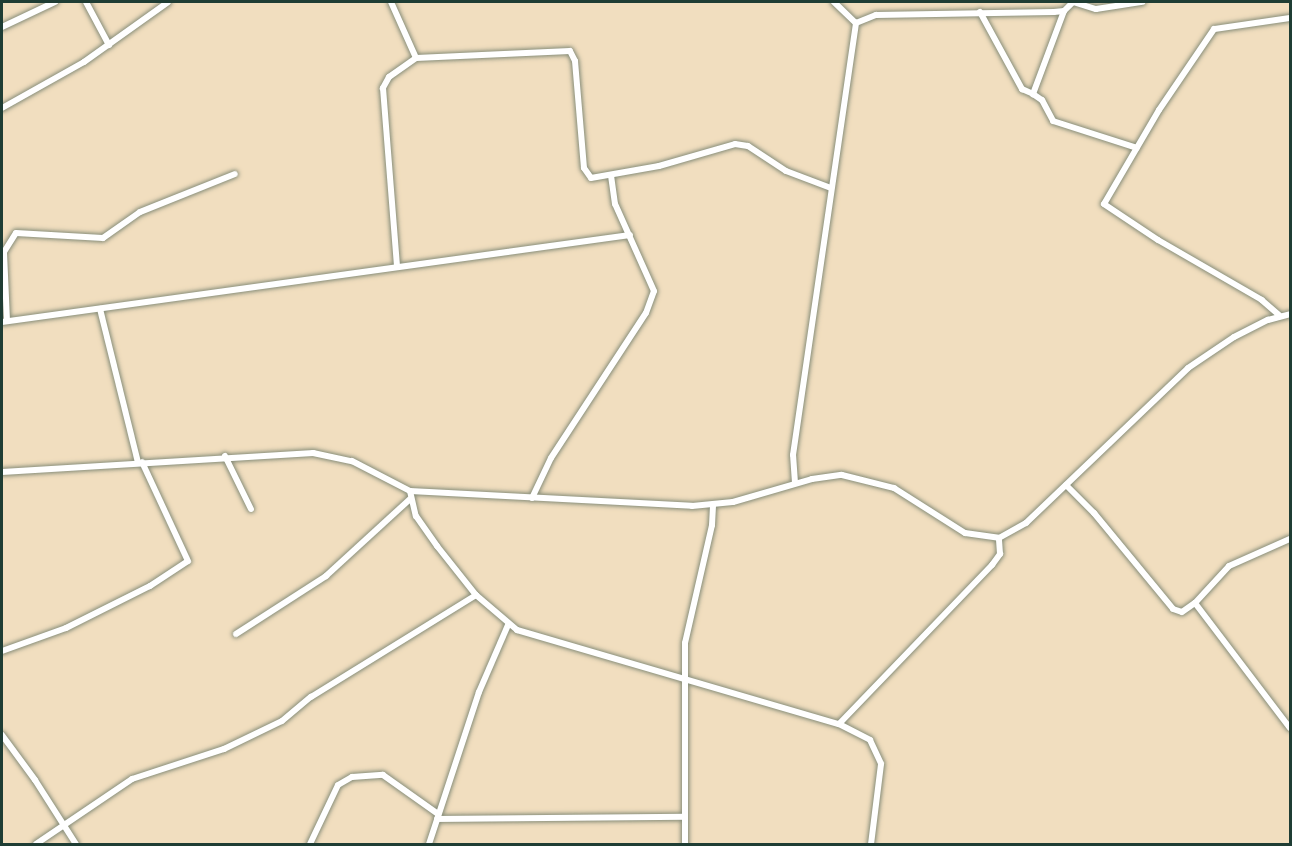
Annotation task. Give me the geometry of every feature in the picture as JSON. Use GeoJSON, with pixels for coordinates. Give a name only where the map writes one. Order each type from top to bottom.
{"type":"FeatureCollection","features":[{"type":"Feature","properties":{"kind":"street"},"geometry":{"type":"LineString","coordinates":[[2,27],[55,2]]}},
{"type":"Feature","properties":{"kind":"street"},"geometry":{"type":"LineString","coordinates":[[86,2],[109,45]]}},
{"type":"Feature","properties":{"kind":"street"},"geometry":{"type":"LineString","coordinates":[[2,108],[109,45],[168,2]]}},
{"type":"Feature","properties":{"kind":"street"},"geometry":{"type":"LineString","coordinates":[[391,2],[416,58]]}},
{"type":"Feature","properties":{"kind":"street"},"geometry":{"type":"LineString","coordinates":[[834,2],[856,23]]}},
{"type":"Feature","properties":{"kind":"street"},"geometry":{"type":"LineString","coordinates":[[1033,94],[1064,11],[1073,2],[1096,9],[1142,2]]}},
{"type":"Feature","properties":{"kind":"street"},"geometry":{"type":"LineString","coordinates":[[856,23],[876,15],[1064,11]]}},
{"type":"Feature","properties":{"kind":"street"},"geometry":{"type":"LineString","coordinates":[[980,12],[1022,89],[1044,102],[1053,121],[1137,148]]}},
{"type":"Feature","properties":{"kind":"street"},"geometry":{"type":"LineString","coordinates":[[1279,315],[1262,300],[1158,240],[1104,204],[1137,148],[1214,29],[1226,24],[1290,18]]}},
{"type":"Feature","properties":{"kind":"street"},"geometry":{"type":"LineString","coordinates":[[795,483],[793,455],[813,333],[831,188],[856,23]]}},
{"type":"Feature","properties":{"kind":"street"},"geometry":{"type":"LineString","coordinates":[[397,266],[383,88],[389,77],[416,58],[570,51],[575,61],[585,172],[595,179],[742,145],[786,171],[831,188]]}},
{"type":"Feature","properties":{"kind":"street"},"geometry":{"type":"LineString","coordinates":[[236,174],[140,212],[103,238],[27,231],[12,236],[4,252],[4,322],[630,235]]}},
{"type":"Feature","properties":{"kind":"street"},"geometry":{"type":"LineString","coordinates":[[531,498],[550,458],[652,300],[654,285],[615,204],[611,176]]}},
{"type":"Feature","properties":{"kind":"street"},"geometry":{"type":"LineString","coordinates":[[2,651],[66,628],[187,564],[188,559],[140,462],[100,309]]}},
{"type":"Feature","properties":{"kind":"street"},"geometry":{"type":"LineString","coordinates":[[2,472],[225,456],[332,455],[361,465],[410,491],[713,505],[795,483],[842,475],[874,481],[894,488],[965,533],[999,538],[1018,530],[1180,375],[1234,337],[1279,315],[1290,314]]}},
{"type":"Feature","properties":{"kind":"street"},"geometry":{"type":"LineString","coordinates":[[225,456],[251,509]]}},
{"type":"Feature","properties":{"kind":"street"},"geometry":{"type":"LineString","coordinates":[[1066,485],[1094,513],[1173,609],[1182,612],[1195,603],[1229,566],[1290,539]]}},
{"type":"Feature","properties":{"kind":"street"},"geometry":{"type":"LineString","coordinates":[[410,491],[410,499],[429,535],[476,595],[508,625],[529,635],[839,724],[870,740],[880,758],[871,844]]}},
{"type":"Feature","properties":{"kind":"street"},"geometry":{"type":"LineString","coordinates":[[236,634],[326,576],[410,499]]}},
{"type":"Feature","properties":{"kind":"street"},"geometry":{"type":"LineString","coordinates":[[685,844],[687,632],[712,525],[713,505]]}},
{"type":"Feature","properties":{"kind":"street"},"geometry":{"type":"LineString","coordinates":[[839,724],[988,570],[1000,554],[999,538]]}},
{"type":"Feature","properties":{"kind":"street"},"geometry":{"type":"LineString","coordinates":[[36,844],[132,779],[224,748],[282,721],[311,696],[476,595]]}},
{"type":"Feature","properties":{"kind":"street"},"geometry":{"type":"LineString","coordinates":[[1195,603],[1290,728]]}},
{"type":"Feature","properties":{"kind":"street"},"geometry":{"type":"LineString","coordinates":[[429,844],[489,664],[508,625]]}},
{"type":"Feature","properties":{"kind":"street"},"geometry":{"type":"LineString","coordinates":[[2,735],[76,844]]}},
{"type":"Feature","properties":{"kind":"street"},"geometry":{"type":"LineString","coordinates":[[310,844],[341,782],[360,775],[375,773],[390,778],[438,816],[684,817]]}}]}
